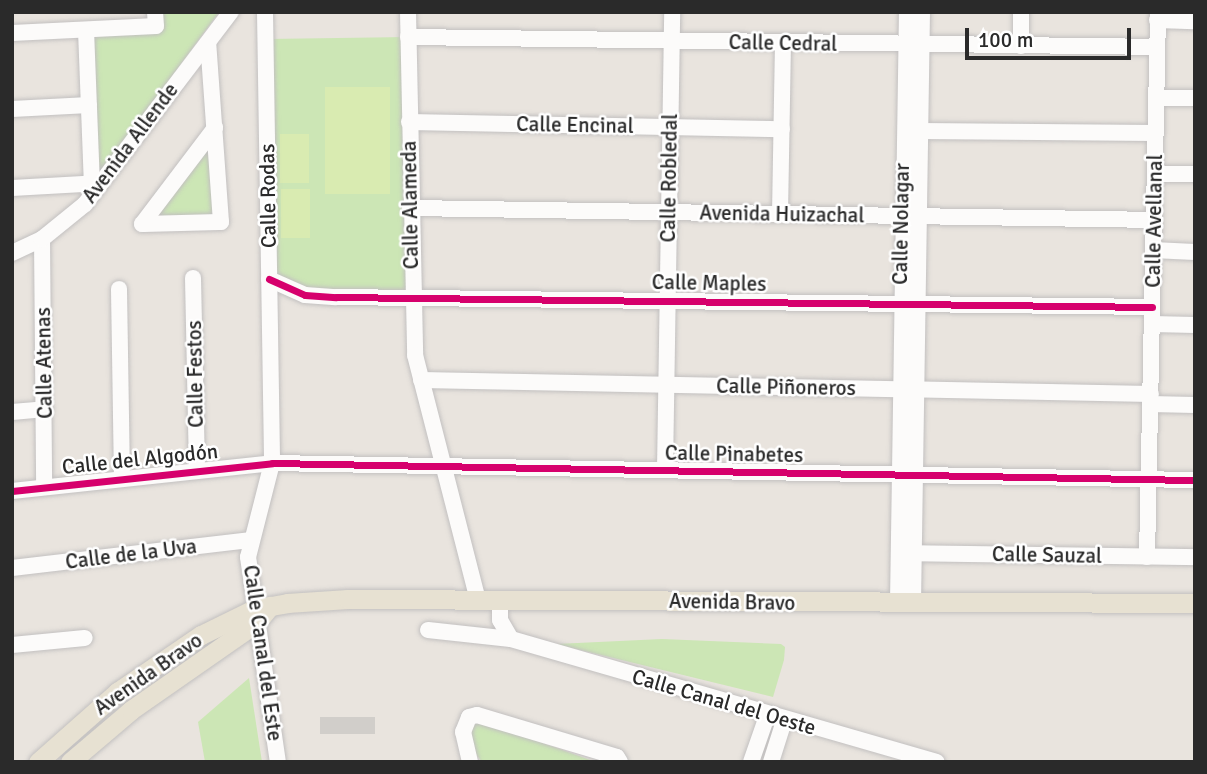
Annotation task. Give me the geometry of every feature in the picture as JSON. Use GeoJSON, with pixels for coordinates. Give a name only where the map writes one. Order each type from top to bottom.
{"type":"FeatureCollection","features":[{"type":"Feature","properties":{"kind":"main road","name":"Avenida Bravo"},"geometry":{"type":"LineString","coordinates":[[38,762],[117,692],[201,635],[260,612],[348,599],[1195,603]]}},
{"type":"Feature","properties":{"kind":"main road","name":"Avenida Bravo"},"geometry":{"type":"LineString","coordinates":[[70,762],[131,710],[260,612]]}},
{"type":"Feature","properties":{"kind":"main road"},"geometry":{"type":"LineString","coordinates":[[117,692],[131,710]]}},
{"type":"Feature","properties":{"kind":"street"},"geometry":{"type":"LineString","coordinates":[[12,33],[156,26],[155,12]]}},
{"type":"Feature","properties":{"kind":"street","name":"Avenida Allende"},"geometry":{"type":"LineString","coordinates":[[12,253],[42,239],[85,204],[97,183],[231,12]]}},
{"type":"Feature","properties":{"kind":"street","name":"Calle Rodas"},"geometry":{"type":"LineString","coordinates":[[265,12],[272,463]]}},
{"type":"Feature","properties":{"kind":"street","name":"Calle Alameda"},"geometry":{"type":"LineString","coordinates":[[408,12],[411,296],[421,380],[441,466],[478,600]]}},
{"type":"Feature","properties":{"kind":"street","name":"Calle Robledal"},"geometry":{"type":"LineString","coordinates":[[665,470],[672,12]]}},
{"type":"Feature","properties":{"kind":"street","name":"Calle Nolagar"},"geometry":{"type":"LineString","coordinates":[[907,12],[914,45],[920,131],[911,216]]}},
{"type":"Feature","properties":{"kind":"street","name":"Calle Nolagar"},"geometry":{"type":"LineString","coordinates":[[905,603],[914,45],[922,12]]}},
{"type":"Feature","properties":{"kind":"street"},"geometry":{"type":"LineString","coordinates":[[1021,12],[1021,46]]}},
{"type":"Feature","properties":{"kind":"street"},"geometry":{"type":"LineString","coordinates":[[1157,16],[1195,20]]}},
{"type":"Feature","properties":{"kind":"street","name":"Calle Avellanal"},"geometry":{"type":"LineString","coordinates":[[1147,557],[1157,16]]}},
{"type":"Feature","properties":{"kind":"street"},"geometry":{"type":"LineString","coordinates":[[12,188],[97,183],[89,105],[86,30]]}},
{"type":"Feature","properties":{"kind":"street","name":"Calle Cedral"},"geometry":{"type":"LineString","coordinates":[[408,37],[1157,47]]}},
{"type":"Feature","properties":{"kind":"street"},"geometry":{"type":"LineString","coordinates":[[208,42],[215,128],[221,222],[142,224],[215,128]]}},
{"type":"Feature","properties":{"kind":"street"},"geometry":{"type":"LineString","coordinates":[[780,214],[783,43]]}},
{"type":"Feature","properties":{"kind":"street"},"geometry":{"type":"LineString","coordinates":[[1156,98],[1195,98]]}},
{"type":"Feature","properties":{"kind":"street"},"geometry":{"type":"LineString","coordinates":[[12,109],[89,105]]}},
{"type":"Feature","properties":{"kind":"street","name":"Calle Encinal"},"geometry":{"type":"LineString","coordinates":[[409,122],[782,129]]}},
{"type":"Feature","properties":{"kind":"street"},"geometry":{"type":"LineString","coordinates":[[920,131],[1155,133]]}},
{"type":"Feature","properties":{"kind":"street"},"geometry":{"type":"LineString","coordinates":[[1154,174],[1195,174]]}},
{"type":"Feature","properties":{"kind":"street","name":"Avenida Huizachal"},"geometry":{"type":"LineString","coordinates":[[410,208],[1154,220]]}},
{"type":"Feature","properties":{"kind":"street","name":"Calle Atenas"},"geometry":{"type":"LineString","coordinates":[[42,239],[44,487]]}},
{"type":"Feature","properties":{"kind":"street"},"geometry":{"type":"LineString","coordinates":[[1153,250],[1195,252]]}},
{"type":"Feature","properties":{"kind":"street","name":"Calle Festos"},"geometry":{"type":"LineString","coordinates":[[193,278],[197,470]]}},
{"type":"Feature","properties":{"kind":"street","name":"Calle Maples"},"geometry":{"type":"LineString","coordinates":[[269,279],[305,295],[1152,307]]}},
{"type":"Feature","properties":{"kind":"street"},"geometry":{"type":"LineString","coordinates":[[118,289],[122,478]]}},
{"type":"Feature","properties":{"kind":"street"},"geometry":{"type":"LineString","coordinates":[[1152,324],[1195,325]]}},
{"type":"Feature","properties":{"kind":"street","name":"Calle Piñoneros"},"geometry":{"type":"LineString","coordinates":[[421,380],[909,389],[1150,399],[1195,405]]}},
{"type":"Feature","properties":{"kind":"street"},"geometry":{"type":"LineString","coordinates":[[12,412],[45,408]]}},
{"type":"Feature","properties":{"kind":"street","name":"Calle del Algodón"},"geometry":{"type":"LineString","coordinates":[[12,491],[272,463]]}},
{"type":"Feature","properties":{"kind":"street","name":"Calle Pinabetes"},"geometry":{"type":"LineString","coordinates":[[272,463],[1195,480]]}},
{"type":"Feature","properties":{"kind":"street","name":"Calle Canal del Este"},"geometry":{"type":"LineString","coordinates":[[272,463],[250,540],[278,762]]}},
{"type":"Feature","properties":{"kind":"street","name":"Calle de la Uva"},"geometry":{"type":"LineString","coordinates":[[12,568],[250,540]]}},
{"type":"Feature","properties":{"kind":"street","name":"Calle Sauzal"},"geometry":{"type":"LineString","coordinates":[[906,553],[1195,557]]}},
{"type":"Feature","properties":{"kind":"street"},"geometry":{"type":"LineString","coordinates":[[500,600],[500,620],[511,639]]}},
{"type":"Feature","properties":{"kind":"street","name":"Calle Canal del Oeste"},"geometry":{"type":"LineString","coordinates":[[428,630],[511,639],[784,721],[937,762]]}},
{"type":"Feature","properties":{"kind":"street"},"geometry":{"type":"LineString","coordinates":[[12,645],[85,638]]}},
{"type":"Feature","properties":{"kind":"street"},"geometry":{"type":"LineString","coordinates":[[470,762],[463,732],[469,717],[477,715],[617,757],[621,762]]}},
{"type":"Feature","properties":{"kind":"street"},"geometry":{"type":"LineString","coordinates":[[751,762],[767,716]]}},
{"type":"Feature","properties":{"kind":"street"},"geometry":{"type":"LineString","coordinates":[[771,762],[784,721]]}},
{"type":"Feature","properties":{"kind":"green space"},"geometry":{"type":"Polygon","coordinates":[[[159,12],[219,12],[98,177],[85,28],[159,22],[159,12]]]}},
{"type":"Feature","properties":{"kind":"green space"},"geometry":{"type":"Polygon","coordinates":[[[408,37],[410,294],[306,294],[271,279],[267,39],[408,37]]]}},
{"type":"Feature","properties":{"kind":"green space"},"geometry":{"type":"Polygon","coordinates":[[[325,87],[390,87],[390,194],[325,194],[325,87]]]}},
{"type":"Feature","properties":{"kind":"green space"},"geometry":{"type":"Polygon","coordinates":[[[214,131],[220,221],[144,223],[214,131]]]}},
{"type":"Feature","properties":{"kind":"green space"},"geometry":{"type":"Polygon","coordinates":[[[280,134],[309,134],[309,183],[280,183],[280,134]]]}},
{"type":"Feature","properties":{"kind":"green space"},"geometry":{"type":"Polygon","coordinates":[[[281,189],[310,189],[310,238],[281,238],[281,189]]]}},
{"type":"Feature","properties":{"kind":"green space"},"geometry":{"type":"Polygon","coordinates":[[[662,639],[781,644],[785,647],[784,660],[773,697],[556,644],[662,639]]]}},
{"type":"Feature","properties":{"kind":"green space"},"geometry":{"type":"Polygon","coordinates":[[[249,678],[262,762],[205,762],[198,722],[249,678]]]}},
{"type":"Feature","properties":{"kind":"green space"},"geometry":{"type":"Polygon","coordinates":[[[477,723],[500,728],[596,762],[482,762],[468,743],[470,726],[477,723]]]}},
{"type":"Feature","properties":{"kind":"building"},"geometry":{"type":"Polygon","coordinates":[[[320,717],[375,717],[375,734],[320,734],[320,717]]]}},
{"type":"Feature","properties":{"kind":"cycle path"},"geometry":{"type":"LineString","coordinates":[[269,279],[305,295],[336,297],[1152,307]]}},
{"type":"Feature","properties":{"kind":"cycle path"},"geometry":{"type":"LineString","coordinates":[[12,491],[272,463],[1195,480]]}}]}
